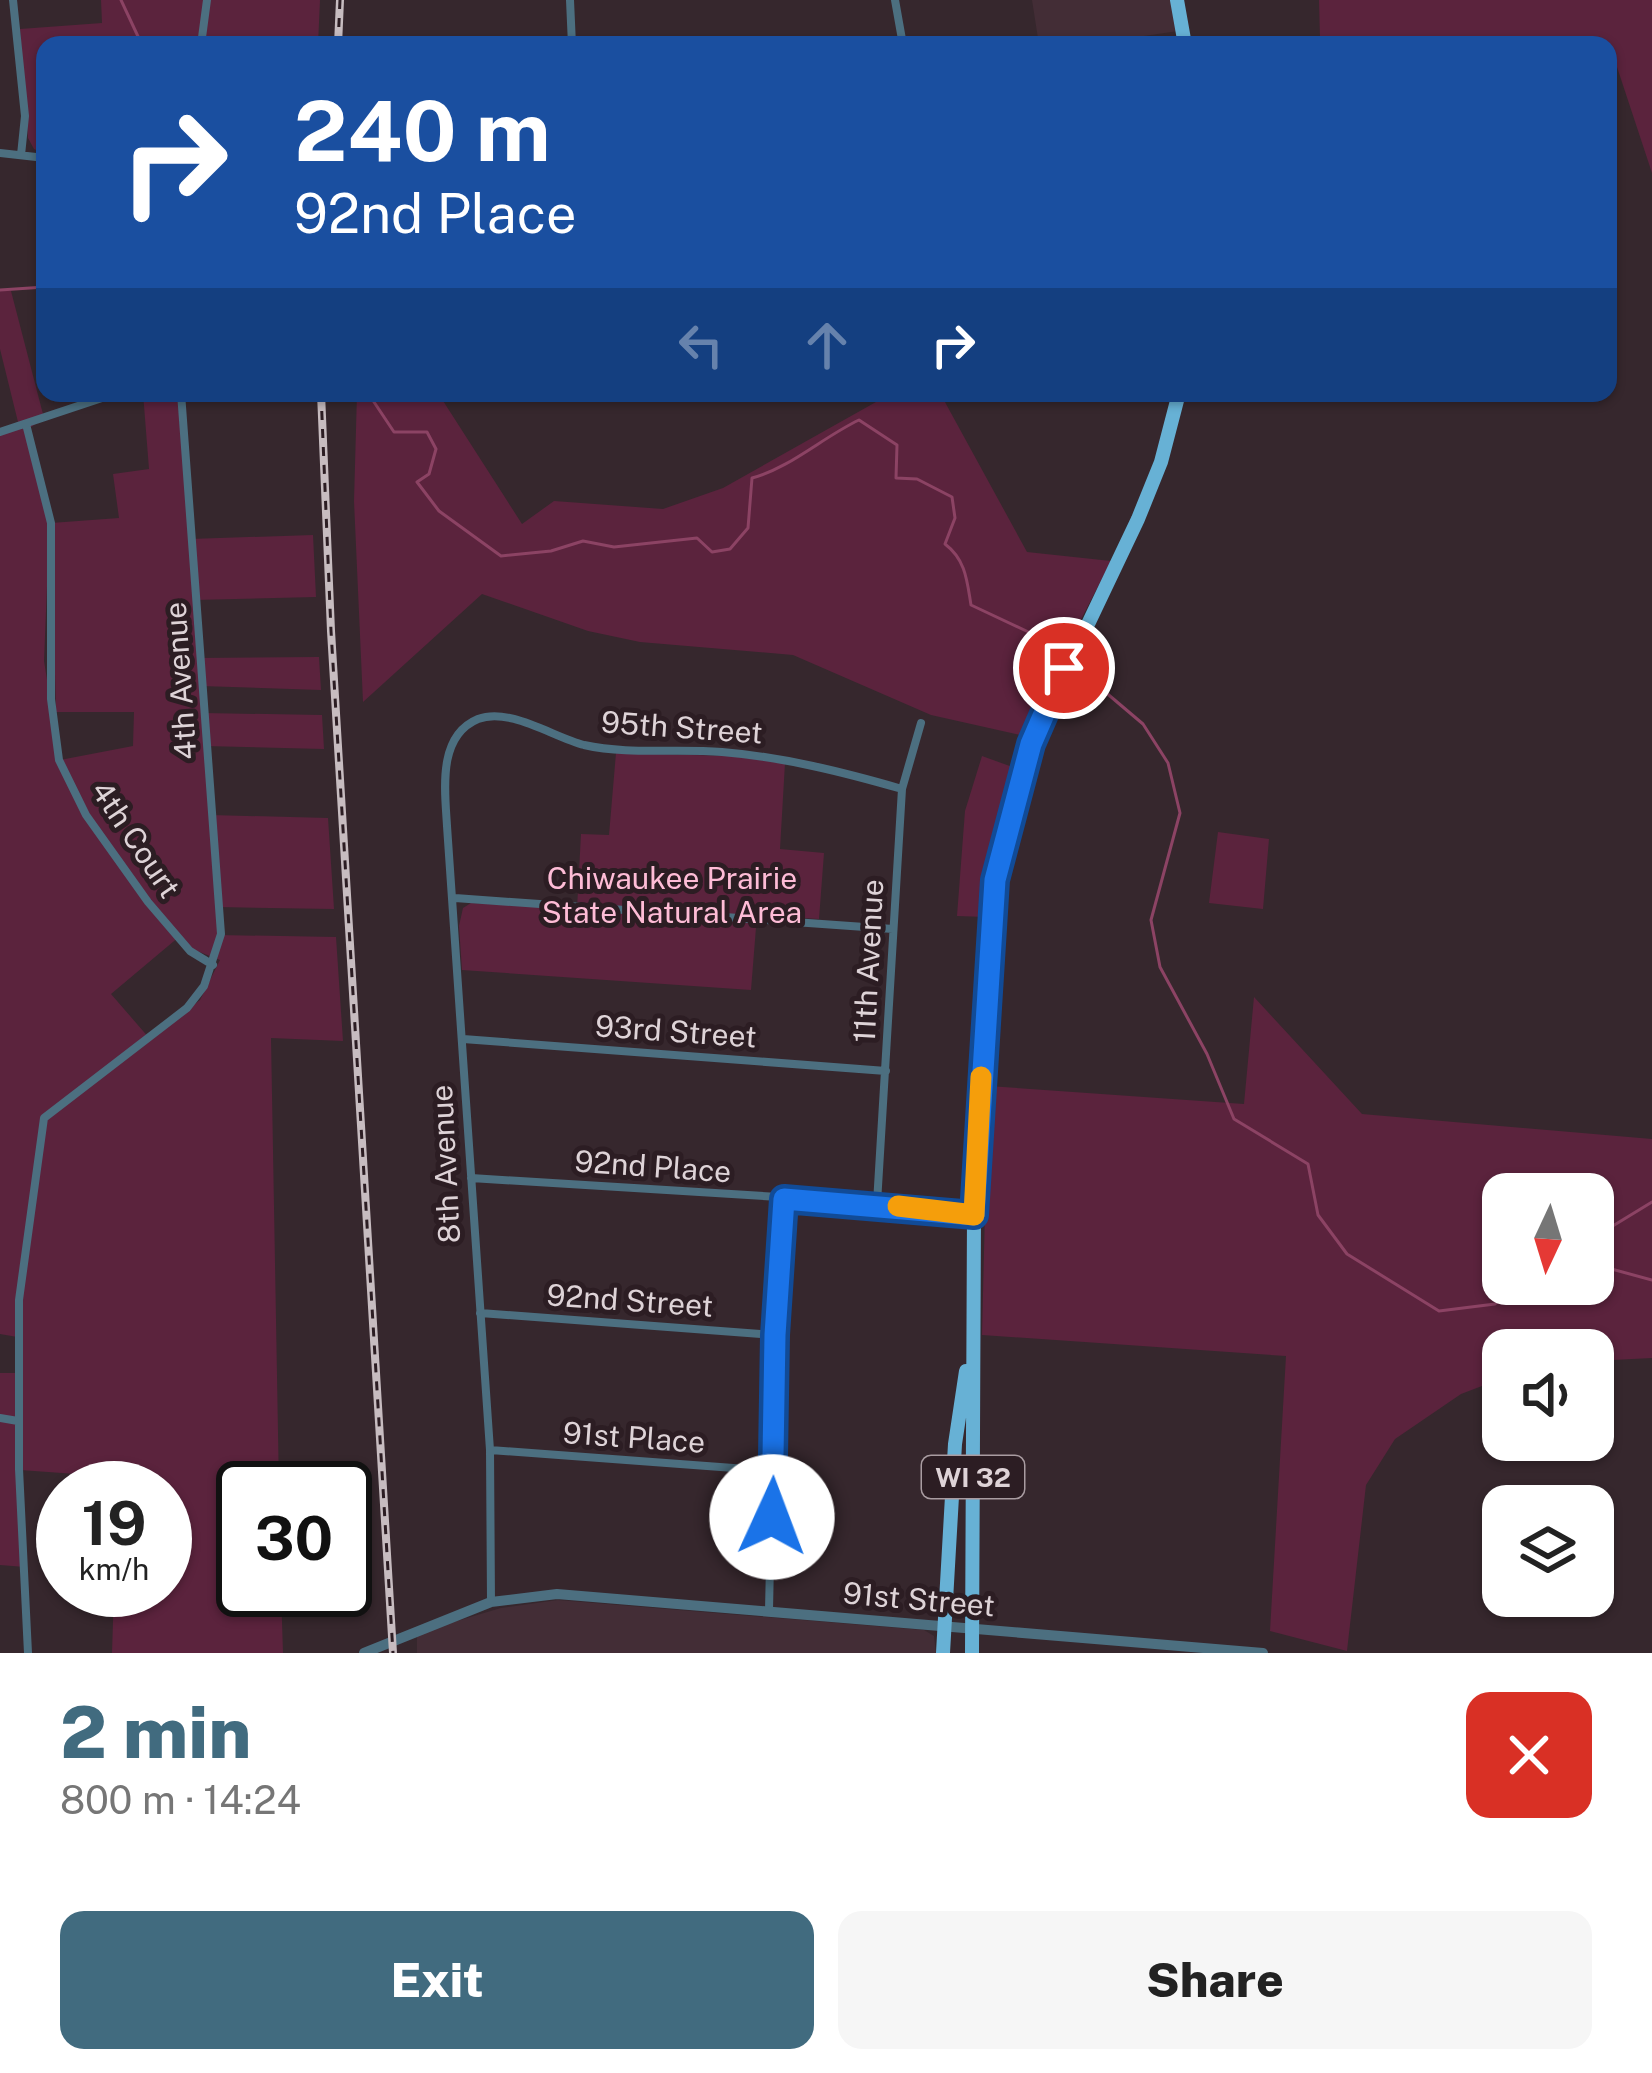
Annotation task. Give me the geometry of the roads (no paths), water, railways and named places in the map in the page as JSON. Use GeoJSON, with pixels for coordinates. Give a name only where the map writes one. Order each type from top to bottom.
{"type":"FeatureCollection","features":[{"type":"Feature","properties":{"kind":"main road"},"geometry":{"type":"LineString","coordinates":[[1177,0],[1183,36]]}},
{"type":"Feature","properties":{"kind":"main road","name":"WI 32"},"geometry":{"type":"LineString","coordinates":[[972,1653],[974,1215],[995,880],[1031,744],[1138,519],[1177,402]]}},
{"type":"Feature","properties":{"kind":"main road","name":"WI 32"},"geometry":{"type":"LineString","coordinates":[[943,1653],[955,1444],[974,1326]]}},
{"type":"Feature","properties":{"kind":"street"},"geometry":{"type":"LineString","coordinates":[[13,0],[25,116],[21,155]]}},
{"type":"Feature","properties":{"kind":"street"},"geometry":{"type":"LineString","coordinates":[[202,36],[207,0]]}},
{"type":"Feature","properties":{"kind":"street"},"geometry":{"type":"LineString","coordinates":[[570,0],[572,36]]}},
{"type":"Feature","properties":{"kind":"street"},"geometry":{"type":"LineString","coordinates":[[895,0],[901,36]]}},
{"type":"Feature","properties":{"kind":"street"},"geometry":{"type":"LineString","coordinates":[[0,153],[36,157]]}},
{"type":"Feature","properties":{"kind":"street"},"geometry":{"type":"LineString","coordinates":[[0,432],[91,402]]}},
{"type":"Feature","properties":{"kind":"street","name":"4th Avenue"},"geometry":{"type":"LineString","coordinates":[[182,402],[220,906],[221,934],[213,965]]}},
{"type":"Feature","properties":{"kind":"street","name":"4th Court"},"geometry":{"type":"LineString","coordinates":[[26,424],[51,523],[52,718],[59,760],[86,815],[171,931],[195,956],[213,965]]}},
{"type":"Feature","properties":{"kind":"street","name":"95th Street"},"geometry":{"type":"LineString","coordinates":[[462,729],[481,718],[502,717],[584,745],[771,757],[902,788]]}},
{"type":"Feature","properties":{"kind":"street","name":"11th Avenue"},"geometry":{"type":"LineString","coordinates":[[877,1203],[902,788],[921,723]]}},
{"type":"Feature","properties":{"kind":"street","name":"8th Avenue"},"geometry":{"type":"LineString","coordinates":[[462,729],[449,752],[445,777],[490,1450],[491,1602]]}},
{"type":"Feature","properties":{"kind":"street"},"geometry":{"type":"LineString","coordinates":[[454,898],[893,929]]}},
{"type":"Feature","properties":{"kind":"street"},"geometry":{"type":"LineString","coordinates":[[28,1653],[18,1421],[19,1300],[44,1118],[188,1008],[213,965]]}},
{"type":"Feature","properties":{"kind":"street","name":"93rd Street"},"geometry":{"type":"LineString","coordinates":[[463,1039],[886,1071]]}},
{"type":"Feature","properties":{"kind":"street","name":"92nd Place"},"geometry":{"type":"LineString","coordinates":[[471,1178],[877,1203],[974,1215]]}},
{"type":"Feature","properties":{"kind":"street"},"geometry":{"type":"LineString","coordinates":[[769,1610],[775,1335],[784,1199]]}},
{"type":"Feature","properties":{"kind":"street","name":"92nd Street"},"geometry":{"type":"LineString","coordinates":[[480,1313],[775,1335]]}},
{"type":"Feature","properties":{"kind":"street"},"geometry":{"type":"LineString","coordinates":[[0,1418],[18,1421]]}},
{"type":"Feature","properties":{"kind":"street","name":"91st Place"},"geometry":{"type":"LineString","coordinates":[[490,1450],[774,1471]]}},
{"type":"Feature","properties":{"kind":"street","name":"91st Street"},"geometry":{"type":"LineString","coordinates":[[364,1653],[491,1602],[557,1594],[1263,1653]]}},
{"type":"Feature","properties":{"kind":"waterway"},"geometry":{"type":"LineString","coordinates":[[121,0],[138,36]]}},
{"type":"Feature","properties":{"kind":"waterway"},"geometry":{"type":"LineString","coordinates":[[0,290],[36,288]]}},
{"type":"Feature","properties":{"kind":"waterway"},"geometry":{"type":"LineString","coordinates":[[374,402],[394,432],[427,432],[436,449],[429,474],[417,482],[439,511],[501,556],[551,551],[583,541],[614,547],[697,538],[712,552],[730,549],[748,528],[752,478],[780,467],[859,420],[897,445],[896,478],[917,479],[952,497],[955,518],[945,544],[961,564],[971,605],[1037,636]]}},
{"type":"Feature","properties":{"kind":"waterway"},"geometry":{"type":"LineString","coordinates":[[1084,674],[1143,724],[1168,763],[1180,813],[1151,920],[1160,967],[1207,1054],[1234,1119],[1308,1164],[1318,1215],[1347,1254],[1439,1311],[1487,1305]]}},
{"type":"Feature","properties":{"kind":"waterway"},"geometry":{"type":"LineString","coordinates":[[1614,1225],[1652,1202]]}},
{"type":"Feature","properties":{"kind":"waterway"},"geometry":{"type":"LineString","coordinates":[[1614,1270],[1652,1280]]}},
{"type":"Feature","properties":{"kind":"railway"},"geometry":{"type":"LineString","coordinates":[[338,36],[340,0]]}},
{"type":"Feature","properties":{"kind":"railway"},"geometry":{"type":"LineString","coordinates":[[321,402],[393,1653]]}},
{"type":"Feature","properties":{"kind":"park label","name":"Chiwaukee Prairie State Natural Area"},"geometry":{"type":"Point","coordinates":[672,895]}}]}
